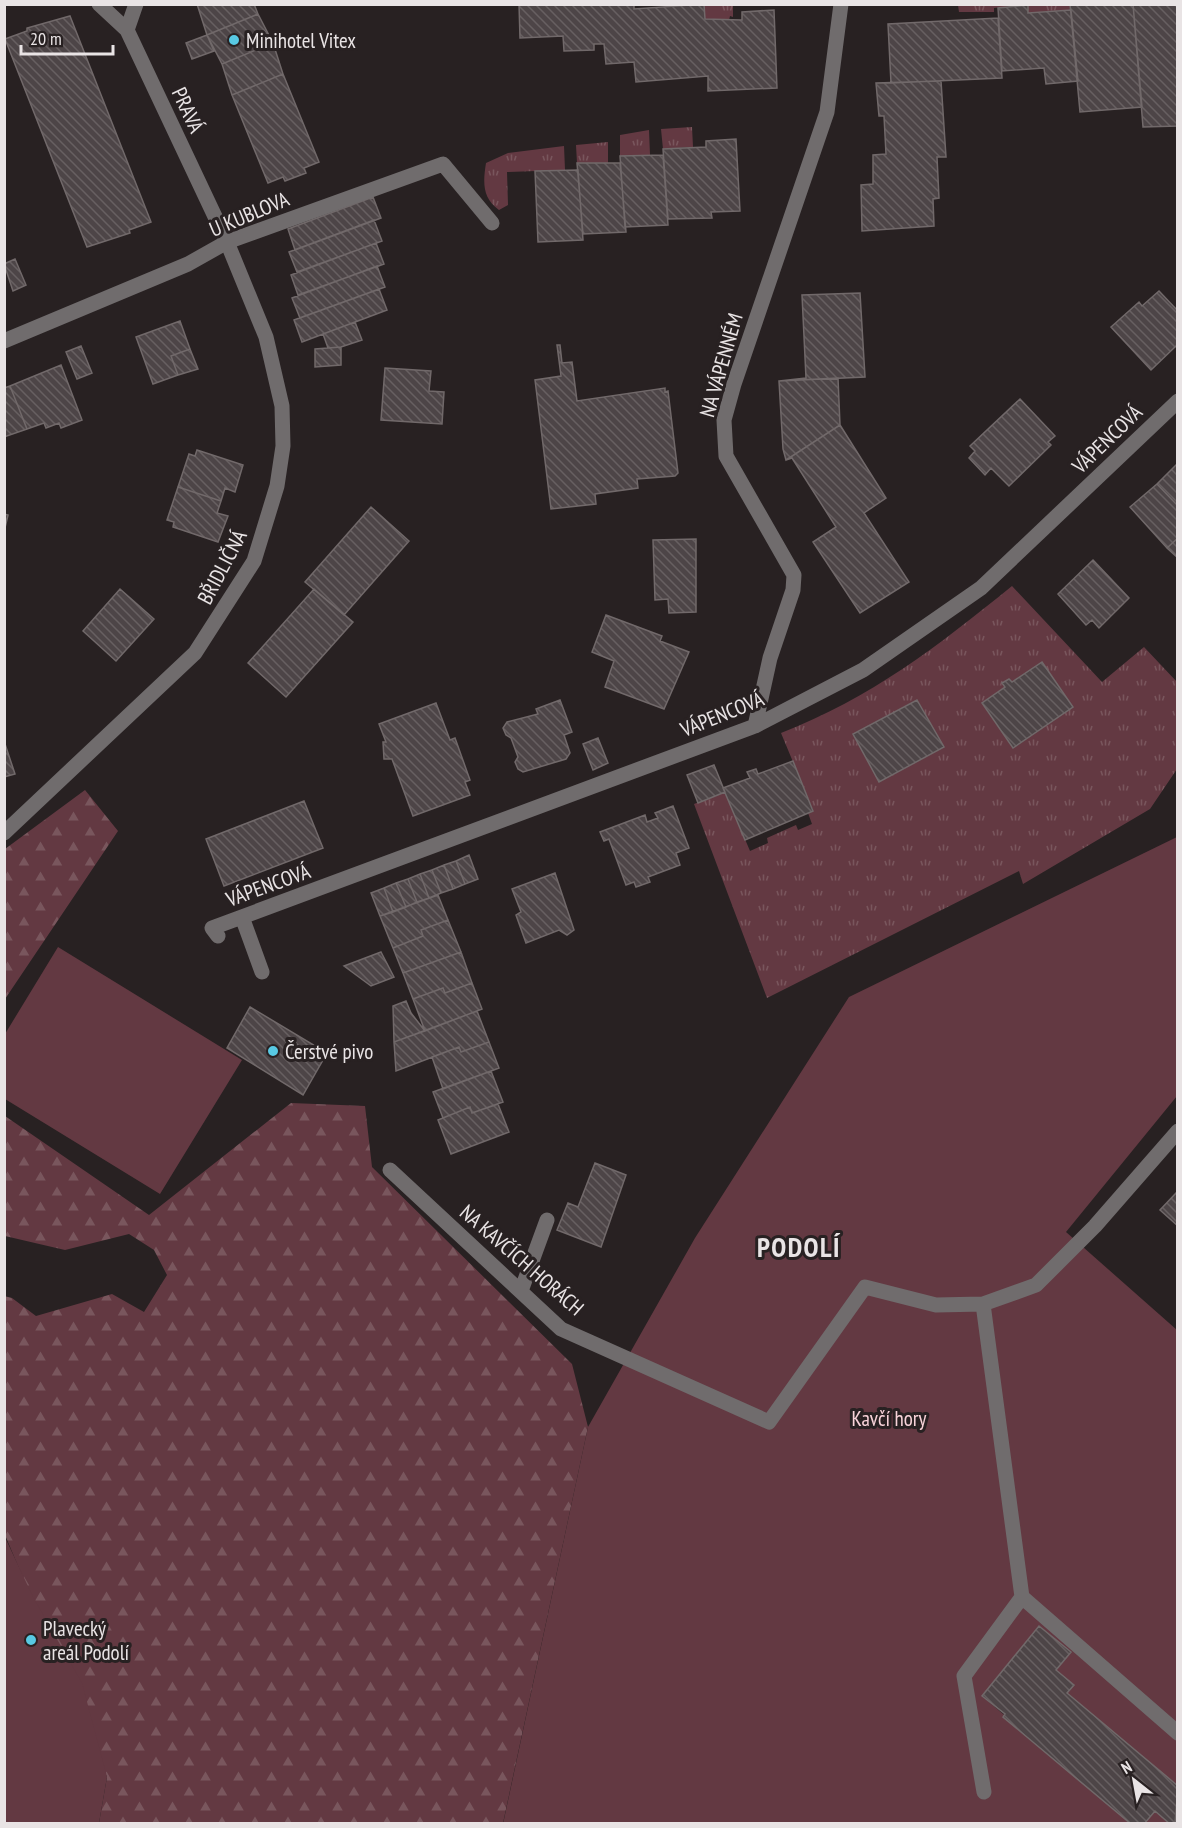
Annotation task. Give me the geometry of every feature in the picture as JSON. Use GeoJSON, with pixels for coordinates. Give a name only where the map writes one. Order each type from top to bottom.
{"type":"FeatureCollection","features":[{"type":"Feature","properties":{"kind":"street","name":"PRAVÁ"},"geometry":{"type":"LineString","coordinates":[[99,4],[127,30],[227,242]]}},
{"type":"Feature","properties":{"kind":"street"},"geometry":{"type":"LineString","coordinates":[[127,30],[136,4]]}},
{"type":"Feature","properties":{"kind":"street","name":"NA VÁPENNÉM"},"geometry":{"type":"LineString","coordinates":[[755,726],[770,658],[792,590],[794,574],[726,456],[724,420],[734,384],[827,112],[841,4]]}},
{"type":"Feature","properties":{"kind":"street","name":"U KUBLOVA"},"geometry":{"type":"LineString","coordinates":[[4,340],[188,264],[227,242],[443,164],[492,223]]}},
{"type":"Feature","properties":{"kind":"street","name":"BŘIDLIČNÁ"},"geometry":{"type":"LineString","coordinates":[[4,833],[195,653],[254,561],[277,486],[282,446],[282,406],[266,337],[227,242]]}},
{"type":"Feature","properties":{"kind":"street","name":"VÁPENCOVÁ"},"geometry":{"type":"LineString","coordinates":[[218,936],[212,928],[755,726],[862,670],[981,588],[1178,401]]}},
{"type":"Feature","properties":{"kind":"street"},"geometry":{"type":"LineString","coordinates":[[242,917],[261,972]]}},
{"type":"Feature","properties":{"kind":"street"},"geometry":{"type":"LineString","coordinates":[[1178,1131],[1095,1226],[1036,1285],[983,1304],[1022,1597],[1178,1733]]}},
{"type":"Feature","properties":{"kind":"street","name":"NA KAVČÍCH HORÁCH"},"geometry":{"type":"LineString","coordinates":[[390,1170],[561,1329],[769,1422],[865,1287],[936,1305],[983,1304]]}},
{"type":"Feature","properties":{"kind":"street"},"geometry":{"type":"LineString","coordinates":[[521,1291],[547,1220]]}},
{"type":"Feature","properties":{"kind":"street"},"geometry":{"type":"LineString","coordinates":[[984,1792],[964,1676],[1022,1597]]}},
{"type":"Feature","properties":{"kind":"green space"},"geometry":{"type":"Polygon","coordinates":[[[1070,4],[1071,10],[1028,13],[1027,5],[994,8],[994,12],[959,12],[958,5],[1070,4]]]}},
{"type":"Feature","properties":{"kind":"green space"},"geometry":{"type":"Polygon","coordinates":[[[704,5],[733,5],[733,17],[730,16],[729,20],[705,19],[704,5]]]}},
{"type":"Feature","properties":{"kind":"green space"},"geometry":{"type":"Polygon","coordinates":[[[692,127],[693,147],[663,149],[661,129],[692,127]]]}},
{"type":"Feature","properties":{"kind":"green space"},"geometry":{"type":"Polygon","coordinates":[[[649,130],[650,155],[620,156],[620,135],[649,130]]]}},
{"type":"Feature","properties":{"kind":"green space"},"geometry":{"type":"Polygon","coordinates":[[[608,142],[608,163],[577,163],[576,145],[608,142]]]}},
{"type":"Feature","properties":{"kind":"green space"},"geometry":{"type":"Polygon","coordinates":[[[564,146],[565,170],[507,172],[508,205],[499,210],[489,200],[484,183],[486,163],[508,153],[564,146]]]}},
{"type":"Feature","properties":{"kind":"green space"},"geometry":{"type":"Polygon","coordinates":[[[1012,586],[1102,682],[1144,647],[1177,682],[1177,769],[1150,809],[1023,884],[1019,871],[767,998],[694,804],[725,792],[750,851],[768,843],[767,838],[796,825],[798,830],[812,824],[808,813],[813,810],[781,733],[845,704],[874,687],[930,650],[1012,586]],[[1009,679],[1003,683],[1005,687],[982,703],[1013,748],[1073,707],[1012,682],[1009,679]],[[917,700],[853,734],[944,747],[917,700]]]}},
{"type":"Feature","properties":{"kind":"green space"},"geometry":{"type":"Polygon","coordinates":[[[85,790],[118,831],[5,999],[5,849],[85,790]]]}},
{"type":"Feature","properties":{"kind":"green space","name":"Kavčí hory"},"geometry":{"type":"Polygon","coordinates":[[[1177,837],[1177,1096],[1066,1232],[1177,1330],[1177,1786],[1067,1693],[1073,1685],[1056,1670],[1071,1652],[1039,1626],[982,1696],[1131,1823],[503,1824],[588,1427],[695,1238],[849,997],[1177,837]]]}},
{"type":"Feature","properties":{"kind":"green space"},"geometry":{"type":"Polygon","coordinates":[[[58,947],[242,1060],[160,1194],[5,1099],[5,1034],[58,947]]]}},
{"type":"Feature","properties":{"kind":"green space"},"geometry":{"type":"Polygon","coordinates":[[[291,1103],[365,1106],[372,1167],[572,1364],[588,1427],[503,1823],[99,1823],[107,1777],[5,1535],[4,1296],[12,1298],[36,1316],[112,1294],[144,1312],[167,1275],[154,1250],[129,1234],[65,1250],[5,1236],[5,1116],[149,1215],[291,1103]]]}},
{"type":"Feature","properties":{"kind":"green space","name":"Plavecký areál Podolí"},"geometry":{"type":"Polygon","coordinates":[[[4,1535],[33,1597],[82,1683],[107,1777],[99,1823],[5,1823],[4,1535]]]}},
{"type":"Feature","properties":{"kind":"green space"},"geometry":{"type":"Polygon","coordinates":[[[1155,1811],[1170,1824],[1144,1824],[1155,1811]]]}},
{"type":"Feature","properties":{"kind":"building"},"geometry":{"type":"Polygon","coordinates":[[[197,4],[254,4],[258,14],[207,35],[197,4]]]}},
{"type":"Feature","properties":{"kind":"building"},"geometry":{"type":"Polygon","coordinates":[[[519,4],[634,4],[634,9],[704,4],[705,19],[742,20],[742,12],[774,10],[777,88],[708,91],[708,76],[636,82],[634,62],[606,64],[604,44],[594,44],[594,50],[564,51],[563,36],[520,38],[519,4]]]}},
{"type":"Feature","properties":{"kind":"building"},"geometry":{"type":"Polygon","coordinates":[[[1070,4],[1133,4],[1142,107],[1080,112],[1070,4]]]}},
{"type":"Feature","properties":{"kind":"building"},"geometry":{"type":"Polygon","coordinates":[[[1133,4],[1178,4],[1178,126],[1143,127],[1133,4]]]}},
{"type":"Feature","properties":{"kind":"building"},"geometry":{"type":"Polygon","coordinates":[[[1028,5],[1028,13],[1071,10],[1078,81],[1046,84],[1044,68],[1002,71],[998,8],[1028,5]]]}},
{"type":"Feature","properties":{"kind":"building"},"geometry":{"type":"Polygon","coordinates":[[[258,14],[273,43],[222,64],[207,35],[258,14]]]}},
{"type":"Feature","properties":{"kind":"building"},"geometry":{"type":"Polygon","coordinates":[[[70,16],[151,222],[129,230],[130,233],[87,247],[5,39],[27,31],[27,28],[70,16]]]}},
{"type":"Feature","properties":{"kind":"building"},"geometry":{"type":"Polygon","coordinates":[[[998,18],[1002,78],[891,83],[888,24],[998,18]]]}},
{"type":"Feature","properties":{"kind":"building"},"geometry":{"type":"Polygon","coordinates":[[[207,35],[214,51],[192,59],[186,43],[207,35]]]}},
{"type":"Feature","properties":{"kind":"building"},"geometry":{"type":"Polygon","coordinates":[[[273,43],[283,74],[232,95],[222,64],[273,43]]]}},
{"type":"Feature","properties":{"kind":"building"},"geometry":{"type":"Polygon","coordinates":[[[283,74],[319,162],[304,168],[306,173],[285,181],[283,177],[268,183],[232,95],[283,74]]]}},
{"type":"Feature","properties":{"kind":"building"},"geometry":{"type":"Polygon","coordinates":[[[941,81],[946,157],[937,157],[939,198],[933,199],[934,226],[862,231],[861,185],[873,184],[873,155],[886,154],[884,116],[879,116],[876,83],[941,81]]]}},
{"type":"Feature","properties":{"kind":"building"},"geometry":{"type":"Polygon","coordinates":[[[736,139],[740,211],[711,212],[712,218],[668,219],[663,149],[706,147],[706,141],[736,139]]]}},
{"type":"Feature","properties":{"kind":"building"},"geometry":{"type":"Polygon","coordinates":[[[663,155],[668,225],[625,227],[620,156],[663,155]]]}},
{"type":"Feature","properties":{"kind":"building"},"geometry":{"type":"Polygon","coordinates":[[[577,163],[620,163],[626,232],[583,234],[577,163]]]}},
{"type":"Feature","properties":{"kind":"building"},"geometry":{"type":"Polygon","coordinates":[[[578,170],[583,240],[538,242],[535,171],[578,170]]]}},
{"type":"Feature","properties":{"kind":"building"},"geometry":{"type":"Polygon","coordinates":[[[373,197],[381,218],[295,250],[288,229],[373,197]]]}},
{"type":"Feature","properties":{"kind":"building"},"geometry":{"type":"Polygon","coordinates":[[[374,220],[382,241],[297,272],[289,252],[374,220]]]}},
{"type":"Feature","properties":{"kind":"building"},"geometry":{"type":"Polygon","coordinates":[[[376,243],[384,264],[298,295],[291,275],[376,243]]]}},
{"type":"Feature","properties":{"kind":"building"},"geometry":{"type":"Polygon","coordinates":[[[15,259],[26,285],[13,291],[4,264],[15,259]]]}},
{"type":"Feature","properties":{"kind":"building"},"geometry":{"type":"Polygon","coordinates":[[[377,266],[385,287],[300,318],[292,298],[377,266]]]}},
{"type":"Feature","properties":{"kind":"building"},"geometry":{"type":"Polygon","coordinates":[[[379,289],[387,310],[302,342],[294,320],[379,289]]]}},
{"type":"Feature","properties":{"kind":"building"},"geometry":{"type":"Polygon","coordinates":[[[1159,291],[1178,311],[1178,348],[1176,346],[1151,370],[1111,327],[1139,302],[1142,306],[1159,291]]]}},
{"type":"Feature","properties":{"kind":"building"},"geometry":{"type":"Polygon","coordinates":[[[860,293],[865,377],[779,381],[806,378],[802,295],[860,293]]]}},
{"type":"Feature","properties":{"kind":"building"},"geometry":{"type":"Polygon","coordinates":[[[180,321],[190,349],[171,356],[178,375],[153,384],[136,337],[180,321]]]}},
{"type":"Feature","properties":{"kind":"building"},"geometry":{"type":"Polygon","coordinates":[[[355,322],[362,340],[341,347],[328,348],[323,334],[355,322]]]}},
{"type":"Feature","properties":{"kind":"building"},"geometry":{"type":"Polygon","coordinates":[[[557,345],[560,345],[562,363],[572,362],[577,401],[665,388],[665,392],[668,391],[678,473],[675,476],[637,479],[638,488],[595,494],[596,504],[551,509],[535,380],[561,376],[557,345]]]}},
{"type":"Feature","properties":{"kind":"building"},"geometry":{"type":"Polygon","coordinates":[[[81,346],[92,373],[77,379],[66,352],[81,346]]]}},
{"type":"Feature","properties":{"kind":"building"},"geometry":{"type":"Polygon","coordinates":[[[341,347],[341,365],[315,367],[315,349],[341,347]]]}},
{"type":"Feature","properties":{"kind":"building"},"geometry":{"type":"Polygon","coordinates":[[[190,349],[198,369],[178,375],[171,356],[190,349]]]}},
{"type":"Feature","properties":{"kind":"building"},"geometry":{"type":"Polygon","coordinates":[[[61,365],[82,420],[61,428],[59,423],[46,428],[44,423],[27,429],[10,386],[61,365]]]}},
{"type":"Feature","properties":{"kind":"building"},"geometry":{"type":"Polygon","coordinates":[[[385,368],[431,371],[429,391],[444,392],[442,424],[381,420],[385,368]]]}},
{"type":"Feature","properties":{"kind":"building"},"geometry":{"type":"Polygon","coordinates":[[[838,378],[840,425],[786,460],[783,449],[779,381],[838,378]]]}},
{"type":"Feature","properties":{"kind":"building"},"geometry":{"type":"Polygon","coordinates":[[[10,386],[27,429],[4,437],[4,388],[10,386]]]}},
{"type":"Feature","properties":{"kind":"building"},"geometry":{"type":"Polygon","coordinates":[[[1020,399],[1055,436],[1048,442],[1051,445],[1009,486],[991,468],[985,475],[969,458],[975,451],[970,446],[1020,399]]]}},
{"type":"Feature","properties":{"kind":"building"},"geometry":{"type":"Polygon","coordinates":[[[840,425],[886,498],[864,513],[909,582],[860,613],[813,542],[836,527],[792,458],[786,460],[840,425]]]}},
{"type":"Feature","properties":{"kind":"building"},"geometry":{"type":"Polygon","coordinates":[[[197,450],[243,465],[235,492],[225,488],[221,501],[178,487],[189,454],[195,456],[197,450]]]}},
{"type":"Feature","properties":{"kind":"building"},"geometry":{"type":"Polygon","coordinates":[[[1178,463],[1178,506],[1157,484],[1178,463]]]}},
{"type":"Feature","properties":{"kind":"building"},"geometry":{"type":"Polygon","coordinates":[[[1157,484],[1178,506],[1178,538],[1167,548],[1130,507],[1157,484]]]}},
{"type":"Feature","properties":{"kind":"building"},"geometry":{"type":"Polygon","coordinates":[[[178,487],[221,501],[217,513],[228,516],[218,542],[173,527],[174,522],[167,520],[178,487]]]}},
{"type":"Feature","properties":{"kind":"building"},"geometry":{"type":"Polygon","coordinates":[[[371,507],[409,541],[344,615],[305,582],[371,507]]]}},
{"type":"Feature","properties":{"kind":"building"},"geometry":{"type":"Polygon","coordinates":[[[4,514],[8,515],[4,532],[4,514]]]}},
{"type":"Feature","properties":{"kind":"building"},"geometry":{"type":"Polygon","coordinates":[[[1178,538],[1178,558],[1167,548],[1178,538]]]}},
{"type":"Feature","properties":{"kind":"building"},"geometry":{"type":"Polygon","coordinates":[[[696,539],[696,612],[669,613],[668,599],[655,600],[653,540],[696,539]]]}},
{"type":"Feature","properties":{"kind":"building"},"geometry":{"type":"Polygon","coordinates":[[[1093,560],[1129,598],[1099,628],[1092,620],[1086,625],[1058,594],[1093,560]]]}},
{"type":"Feature","properties":{"kind":"building"},"geometry":{"type":"Polygon","coordinates":[[[120,589],[154,619],[116,661],[83,631],[120,589]]]}},
{"type":"Feature","properties":{"kind":"building"},"geometry":{"type":"Polygon","coordinates":[[[314,589],[353,622],[286,697],[248,663],[314,589]]]}},
{"type":"Feature","properties":{"kind":"building"},"geometry":{"type":"Polygon","coordinates":[[[606,615],[662,636],[660,641],[689,652],[664,709],[605,687],[614,661],[592,652],[606,615]]]}},
{"type":"Feature","properties":{"kind":"building"},"geometry":{"type":"Polygon","coordinates":[[[1042,662],[1073,707],[1013,748],[982,703],[1005,687],[1002,683],[1009,679],[1012,682],[1042,662]]]}},
{"type":"Feature","properties":{"kind":"building"},"geometry":{"type":"Polygon","coordinates":[[[560,700],[572,732],[564,735],[570,753],[566,759],[523,772],[518,769],[515,762],[518,757],[511,738],[506,735],[503,728],[507,722],[538,714],[536,709],[560,700]]]}},
{"type":"Feature","properties":{"kind":"building"},"geometry":{"type":"Polygon","coordinates":[[[917,700],[944,747],[879,782],[853,734],[917,700]]]}},
{"type":"Feature","properties":{"kind":"building"},"geometry":{"type":"Polygon","coordinates":[[[436,703],[450,740],[455,738],[470,780],[465,782],[470,795],[413,816],[392,759],[384,759],[383,742],[386,742],[379,724],[436,703]]]}},
{"type":"Feature","properties":{"kind":"building"},"geometry":{"type":"Polygon","coordinates":[[[598,738],[608,763],[593,770],[583,744],[598,738]]]}},
{"type":"Feature","properties":{"kind":"building"},"geometry":{"type":"Polygon","coordinates":[[[4,741],[15,774],[4,777],[4,741]]]}},
{"type":"Feature","properties":{"kind":"building"},"geometry":{"type":"Polygon","coordinates":[[[793,761],[813,811],[745,840],[723,788],[750,778],[747,772],[756,769],[758,774],[793,761]]]}},
{"type":"Feature","properties":{"kind":"building"},"geometry":{"type":"Polygon","coordinates":[[[714,765],[725,792],[698,803],[687,775],[714,765]]]}},
{"type":"Feature","properties":{"kind":"building"},"geometry":{"type":"Polygon","coordinates":[[[304,801],[323,848],[224,886],[206,839],[304,801]]]}},
{"type":"Feature","properties":{"kind":"building"},"geometry":{"type":"Polygon","coordinates":[[[673,806],[689,848],[676,853],[680,865],[648,877],[650,882],[636,887],[634,882],[626,885],[609,839],[604,841],[600,832],[645,815],[647,822],[658,818],[655,813],[673,806]]]}},
{"type":"Feature","properties":{"kind":"building"},"geometry":{"type":"Polygon","coordinates":[[[469,855],[478,879],[465,884],[456,861],[469,855]]]}},
{"type":"Feature","properties":{"kind":"building"},"geometry":{"type":"Polygon","coordinates":[[[456,861],[465,884],[453,889],[444,865],[456,861]]]}},
{"type":"Feature","properties":{"kind":"building"},"geometry":{"type":"Polygon","coordinates":[[[444,865],[453,889],[441,893],[432,870],[444,865]]]}},
{"type":"Feature","properties":{"kind":"building"},"geometry":{"type":"Polygon","coordinates":[[[432,870],[441,893],[429,898],[420,874],[432,870]]]}},
{"type":"Feature","properties":{"kind":"building"},"geometry":{"type":"Polygon","coordinates":[[[555,873],[574,930],[567,935],[559,930],[526,943],[516,915],[521,912],[512,889],[555,873]]]}},
{"type":"Feature","properties":{"kind":"building"},"geometry":{"type":"Polygon","coordinates":[[[420,874],[429,898],[417,902],[408,879],[420,874]]]}},
{"type":"Feature","properties":{"kind":"building"},"geometry":{"type":"Polygon","coordinates":[[[408,879],[417,902],[406,907],[396,883],[408,879]]]}},
{"type":"Feature","properties":{"kind":"building"},"geometry":{"type":"Polygon","coordinates":[[[396,883],[406,907],[393,912],[384,888],[396,883]]]}},
{"type":"Feature","properties":{"kind":"building"},"geometry":{"type":"Polygon","coordinates":[[[384,888],[393,912],[380,916],[371,893],[384,888]]]}},
{"type":"Feature","properties":{"kind":"building"},"geometry":{"type":"Polygon","coordinates":[[[438,895],[448,920],[421,930],[423,936],[393,948],[380,916],[438,895]]]}},
{"type":"Feature","properties":{"kind":"building"},"geometry":{"type":"Polygon","coordinates":[[[448,920],[461,952],[403,973],[393,948],[423,936],[421,930],[448,920]]]}},
{"type":"Feature","properties":{"kind":"building"},"geometry":{"type":"Polygon","coordinates":[[[381,952],[394,977],[371,986],[344,966],[381,952]]]}},
{"type":"Feature","properties":{"kind":"building"},"geometry":{"type":"Polygon","coordinates":[[[461,952],[472,983],[445,993],[443,988],[413,999],[403,973],[461,952]]]}},
{"type":"Feature","properties":{"kind":"building"},"geometry":{"type":"Polygon","coordinates":[[[472,983],[482,1009],[425,1031],[413,999],[443,988],[445,993],[472,983]]]}},
{"type":"Feature","properties":{"kind":"building"},"geometry":{"type":"Polygon","coordinates":[[[406,1001],[411,1013],[425,1031],[394,1042],[393,1006],[406,1001]]]}},
{"type":"Feature","properties":{"kind":"building"},"geometry":{"type":"Polygon","coordinates":[[[250,1007],[327,1053],[303,1095],[227,1048],[250,1007]]]}},
{"type":"Feature","properties":{"kind":"building"},"geometry":{"type":"Polygon","coordinates":[[[477,1011],[489,1042],[461,1052],[459,1047],[396,1071],[394,1042],[477,1011]]]}},
{"type":"Feature","properties":{"kind":"building"},"geometry":{"type":"Polygon","coordinates":[[[489,1042],[499,1068],[443,1089],[432,1057],[459,1047],[461,1052],[489,1042]]]}},
{"type":"Feature","properties":{"kind":"building"},"geometry":{"type":"Polygon","coordinates":[[[491,1071],[503,1102],[472,1113],[470,1107],[443,1118],[433,1092],[491,1071]]]}},
{"type":"Feature","properties":{"kind":"building"},"geometry":{"type":"Polygon","coordinates":[[[498,1104],[509,1132],[451,1154],[438,1120],[470,1107],[472,1113],[498,1104]]]}},
{"type":"Feature","properties":{"kind":"building"},"geometry":{"type":"Polygon","coordinates":[[[595,1163],[626,1175],[601,1247],[557,1230],[568,1203],[578,1207],[595,1163]]]}},
{"type":"Feature","properties":{"kind":"building"},"geometry":{"type":"Polygon","coordinates":[[[1178,1191],[1178,1226],[1160,1210],[1178,1191]]]}},
{"type":"Feature","properties":{"kind":"building"},"geometry":{"type":"Polygon","coordinates":[[[1039,1626],[1071,1652],[1056,1670],[1074,1685],[1067,1693],[1178,1786],[1175,1824],[1170,1824],[1155,1811],[1144,1824],[1131,1824],[1003,1717],[1005,1714],[982,1696],[1039,1626]]]}},
{"type":"Feature","properties":{"kind":"place","name":"Minihotel Vitex"},"geometry":{"type":"Point","coordinates":[234,40]}},
{"type":"Feature","properties":{"kind":"place","name":"Čerstvé pivo"},"geometry":{"type":"Point","coordinates":[273,1051]}},
{"type":"Feature","properties":{"kind":"place","name":"Plavecký areál Podolí"},"geometry":{"type":"Point","coordinates":[31,1640]}},
{"type":"Feature","properties":{"kind":"district","name":"PODOLÍ"},"geometry":{"type":"Point","coordinates":[799,1247]}}]}
